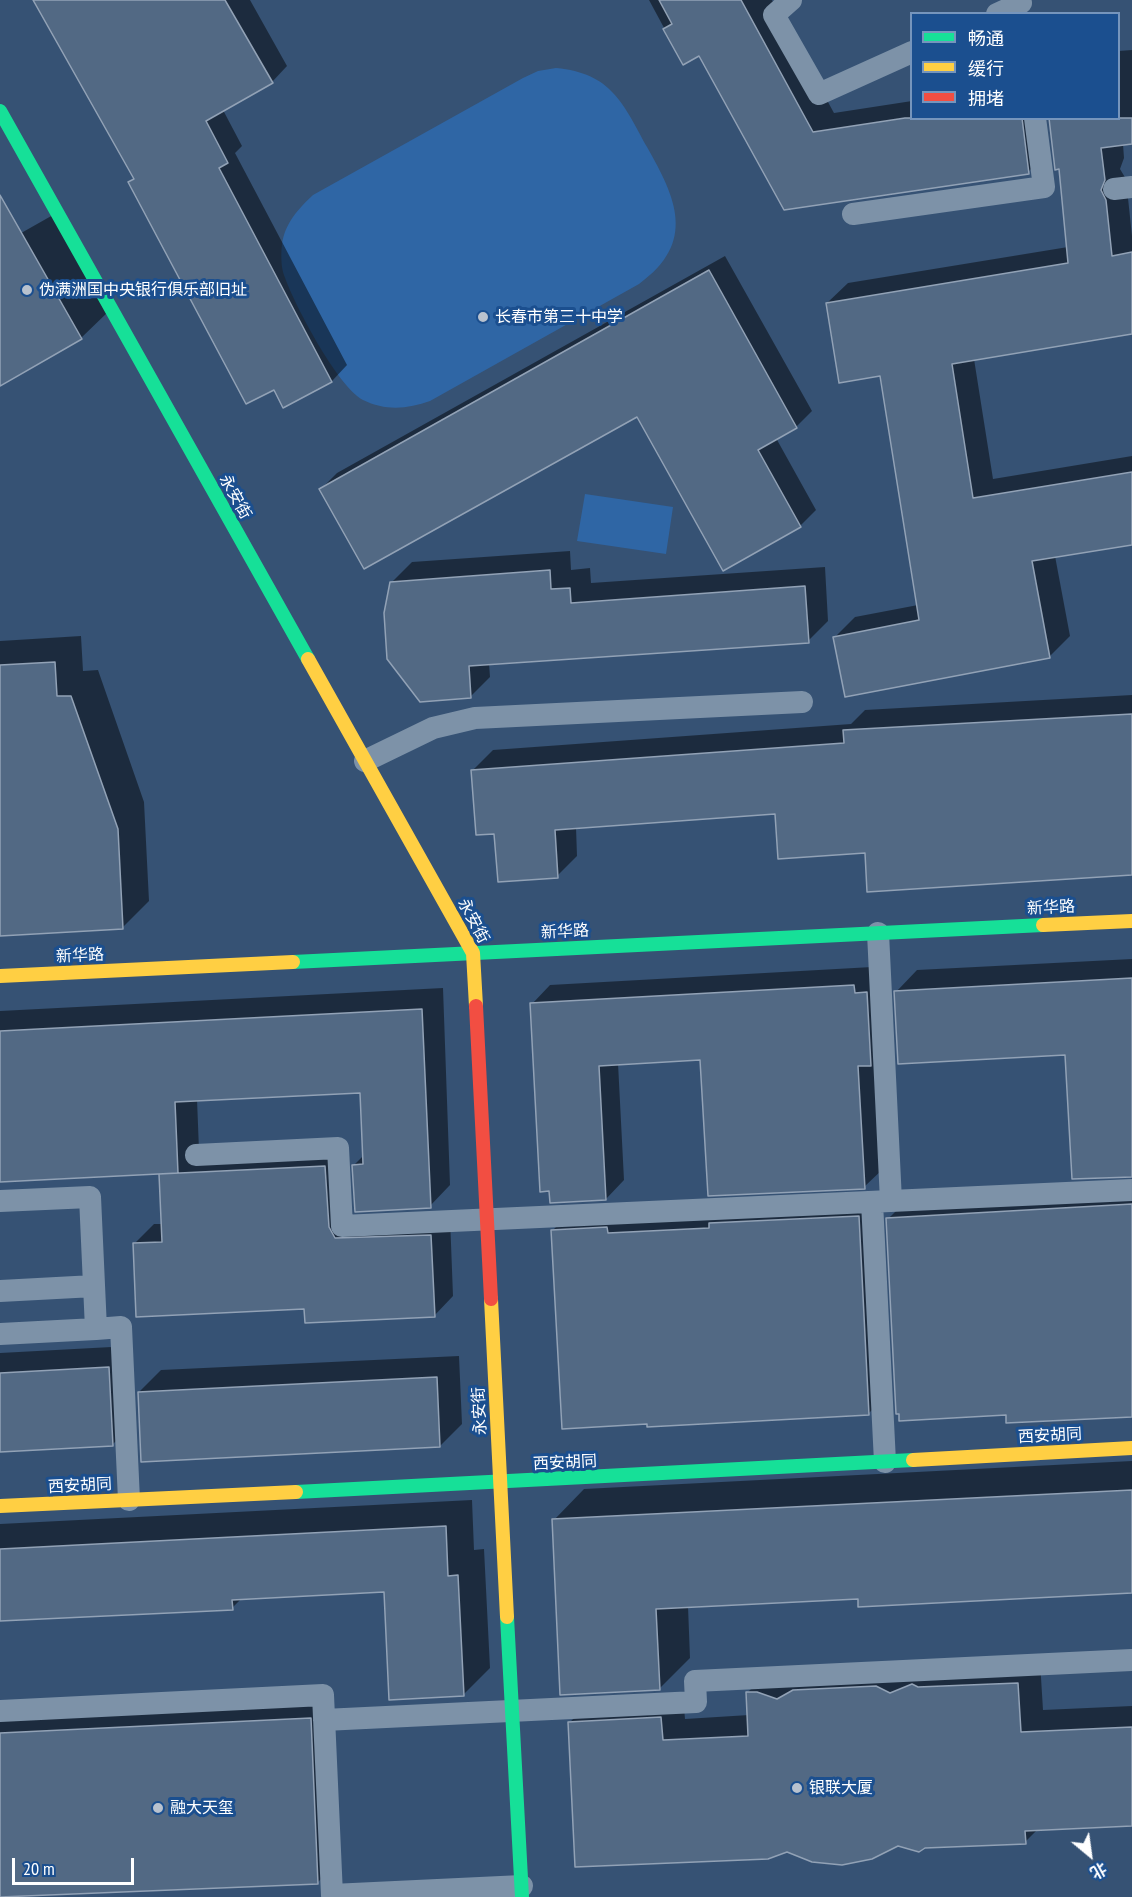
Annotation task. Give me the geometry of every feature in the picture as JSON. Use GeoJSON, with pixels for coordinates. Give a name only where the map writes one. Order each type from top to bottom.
{"type":"FeatureCollection","features":[{"type":"Feature","properties":{"kind":"street","name":"永安街"},"geometry":{"type":"LineString","coordinates":[[0,111],[473,953],[522,1891]]}},
{"type":"Feature","properties":{"kind":"street","name":"新华路"},"geometry":{"type":"LineString","coordinates":[[0,976],[1132,921]]}},
{"type":"Feature","properties":{"kind":"street","name":"西安胡同"},"geometry":{"type":"LineString","coordinates":[[0,1506],[500,1483],[1132,1448]]}},
{"type":"Feature","properties":{"kind":"lane"},"geometry":{"type":"LineString","coordinates":[[791,0],[774,15],[819,94],[910,53]]}},
{"type":"Feature","properties":{"kind":"lane"},"geometry":{"type":"LineString","coordinates":[[1002,12],[1021,5]]}},
{"type":"Feature","properties":{"kind":"lane"},"geometry":{"type":"LineString","coordinates":[[853,214],[1044,187],[1035,120]]}},
{"type":"Feature","properties":{"kind":"lane"},"geometry":{"type":"LineString","coordinates":[[365,761],[433,728],[475,718],[802,702]]}},
{"type":"Feature","properties":{"kind":"lane"},"geometry":{"type":"LineString","coordinates":[[878,933],[885,1462]]}},
{"type":"Feature","properties":{"kind":"lane"},"geometry":{"type":"LineString","coordinates":[[196,1155],[338,1148],[342,1226],[1132,1190]]}},
{"type":"Feature","properties":{"kind":"lane"},"geometry":{"type":"LineString","coordinates":[[0,1201],[90,1197],[96,1329]]}},
{"type":"Feature","properties":{"kind":"lane"},"geometry":{"type":"LineString","coordinates":[[0,1291],[94,1286]]}},
{"type":"Feature","properties":{"kind":"lane"},"geometry":{"type":"LineString","coordinates":[[0,1334],[121,1328],[129,1500]]}},
{"type":"Feature","properties":{"kind":"lane"},"geometry":{"type":"LineString","coordinates":[[324,1720],[696,1702],[695,1681],[1132,1660]]}},
{"type":"Feature","properties":{"kind":"lane"},"geometry":{"type":"LineString","coordinates":[[0,1711],[323,1695],[332,1895],[522,1891]]}},
{"type":"Feature","properties":{"kind":"shaded area"},"geometry":{"type":"Polygon","coordinates":[[[556,68],[590,76],[603,84],[622,104],[630,117],[657,166],[673,202],[676,219],[675,236],[669,252],[657,268],[639,284],[430,401],[397,408],[371,404],[363,400],[352,392],[329,361],[305,322],[288,285],[283,272],[281,254],[289,223],[313,195],[523,78],[538,71],[556,68]]]}},
{"type":"Feature","properties":{"kind":"shaded area"},"geometry":{"type":"Polygon","coordinates":[[[585,494],[673,507],[666,554],[577,541],[585,494]]]}},
{"type":"Feature","properties":{"kind":"building"},"geometry":{"type":"Polygon","coordinates":[[[33,0],[225,0],[273,83],[206,121],[228,163],[219,168],[332,382],[283,408],[274,390],[246,404],[128,182],[134,179],[33,0]]]}},
{"type":"Feature","properties":{"kind":"building"},"geometry":{"type":"Polygon","coordinates":[[[659,0],[741,0],[813,132],[905,118],[910,118],[910,120],[1022,120],[1029,174],[784,210],[699,56],[683,65],[663,29],[672,24],[659,0]]]}},
{"type":"Feature","properties":{"kind":"building"},"geometry":{"type":"Polygon","coordinates":[[[1132,118],[1132,144],[1101,148],[1105,180],[1101,190],[1106,200],[1112,256],[1132,252],[1132,334],[952,364],[973,498],[1132,472],[1132,545],[1032,561],[1050,658],[845,697],[833,637],[919,620],[880,376],[839,383],[826,303],[1068,263],[1059,169],[1055,170],[1049,120],[1132,118]]]}},
{"type":"Feature","properties":{"kind":"building","name":"伪满洲国中央银行俱乐部旧址"},"geometry":{"type":"Polygon","coordinates":[[[0,195],[82,339],[0,386],[0,195]]]}},
{"type":"Feature","properties":{"kind":"building"},"geometry":{"type":"Polygon","coordinates":[[[709,270],[797,428],[758,450],[801,527],[723,571],[637,417],[364,569],[319,489],[709,270]]]}},
{"type":"Feature","properties":{"kind":"building"},"geometry":{"type":"Polygon","coordinates":[[[550,570],[551,589],[570,588],[571,603],[805,586],[809,643],[469,666],[471,698],[420,702],[387,659],[384,613],[390,582],[550,570]]]}},
{"type":"Feature","properties":{"kind":"building"},"geometry":{"type":"Polygon","coordinates":[[[55,662],[57,696],[71,696],[118,829],[123,929],[0,936],[0,665],[55,662]]]}},
{"type":"Feature","properties":{"kind":"building"},"geometry":{"type":"Polygon","coordinates":[[[1132,714],[1132,875],[867,892],[865,853],[778,859],[775,814],[555,830],[558,878],[498,882],[494,834],[476,835],[471,770],[844,743],[843,730],[1132,714]]]}},
{"type":"Feature","properties":{"kind":"building"},"geometry":{"type":"Polygon","coordinates":[[[1132,978],[1132,1177],[1072,1179],[1065,1055],[898,1064],[894,991],[1132,978]]]}},
{"type":"Feature","properties":{"kind":"building"},"geometry":{"type":"Polygon","coordinates":[[[854,985],[855,993],[867,992],[871,1066],[858,1066],[865,1189],[708,1196],[700,1060],[599,1066],[606,1200],[550,1203],[549,1191],[540,1192],[530,1003],[854,985]]]}},
{"type":"Feature","properties":{"kind":"building"},"geometry":{"type":"Polygon","coordinates":[[[422,1009],[431,1208],[355,1212],[352,1165],[363,1164],[360,1093],[175,1102],[178,1173],[0,1182],[0,1031],[422,1009]]]}},
{"type":"Feature","properties":{"kind":"building"},"geometry":{"type":"Polygon","coordinates":[[[325,1166],[329,1227],[335,1238],[431,1235],[435,1317],[305,1323],[304,1309],[136,1317],[133,1243],[162,1242],[159,1174],[325,1166]]]}},
{"type":"Feature","properties":{"kind":"building"},"geometry":{"type":"Polygon","coordinates":[[[1132,1204],[1132,1417],[1006,1423],[1006,1415],[899,1421],[899,1414],[896,1414],[886,1218],[1132,1204]]]}},
{"type":"Feature","properties":{"kind":"building"},"geometry":{"type":"Polygon","coordinates":[[[859,1216],[869,1415],[647,1427],[647,1424],[562,1429],[551,1230],[607,1227],[608,1233],[709,1228],[709,1223],[859,1216]]]}},
{"type":"Feature","properties":{"kind":"building"},"geometry":{"type":"Polygon","coordinates":[[[109,1367],[113,1446],[0,1452],[0,1373],[109,1367]]]}},
{"type":"Feature","properties":{"kind":"building"},"geometry":{"type":"Polygon","coordinates":[[[437,1377],[440,1447],[141,1462],[138,1392],[437,1377]]]}},
{"type":"Feature","properties":{"kind":"building"},"geometry":{"type":"Polygon","coordinates":[[[1132,1490],[1132,1593],[858,1607],[858,1599],[656,1609],[660,1690],[560,1695],[552,1519],[1132,1490]]]}},
{"type":"Feature","properties":{"kind":"building"},"geometry":{"type":"Polygon","coordinates":[[[446,1526],[448,1576],[458,1575],[464,1696],[389,1700],[384,1592],[232,1600],[233,1610],[0,1621],[0,1549],[446,1526]]]}},
{"type":"Feature","properties":{"kind":"building","name":"银联大厦"},"geometry":{"type":"Polygon","coordinates":[[[1018,1683],[1021,1732],[1132,1727],[1132,1826],[1025,1831],[1026,1844],[925,1848],[919,1852],[898,1846],[872,1859],[842,1865],[812,1862],[787,1852],[768,1859],[575,1867],[568,1722],[661,1717],[663,1740],[748,1736],[746,1692],[757,1692],[777,1699],[793,1690],[876,1686],[890,1693],[912,1684],[918,1687],[1018,1683]]]}},
{"type":"Feature","properties":{"kind":"building","name":"融大天玺"},"geometry":{"type":"Polygon","coordinates":[[[311,1718],[318,1884],[0,1897],[0,1733],[311,1718]]]}},
{"type":"Feature","properties":{"kind":"traffic: fast"},"geometry":{"type":"LineString","coordinates":[[0,111],[308,659]]}},
{"type":"Feature","properties":{"kind":"traffic: fast"},"geometry":{"type":"LineString","coordinates":[[293,962],[1043,925]]}},
{"type":"Feature","properties":{"kind":"traffic: fast"},"geometry":{"type":"LineString","coordinates":[[296,1492],[913,1460]]}},
{"type":"Feature","properties":{"kind":"traffic: fast"},"geometry":{"type":"LineString","coordinates":[[507,1617],[522,1897]]}},
{"type":"Feature","properties":{"kind":"traffic: slow"},"geometry":{"type":"LineString","coordinates":[[308,659],[473,953],[476,1006]]}},
{"type":"Feature","properties":{"kind":"traffic: slow"},"geometry":{"type":"LineString","coordinates":[[1043,925],[1132,921]]}},
{"type":"Feature","properties":{"kind":"traffic: slow"},"geometry":{"type":"LineString","coordinates":[[0,976],[293,962]]}},
{"type":"Feature","properties":{"kind":"traffic: slow"},"geometry":{"type":"LineString","coordinates":[[491,1299],[507,1617]]}},
{"type":"Feature","properties":{"kind":"traffic: slow"},"geometry":{"type":"LineString","coordinates":[[913,1460],[1132,1448]]}},
{"type":"Feature","properties":{"kind":"traffic: slow"},"geometry":{"type":"LineString","coordinates":[[0,1506],[296,1492]]}},
{"type":"Feature","properties":{"kind":"traffic: jam"},"geometry":{"type":"LineString","coordinates":[[476,1006],[491,1299]]}},
{"type":"Feature","properties":{"kind":"place","name":"伪满洲国中央银行俱乐部旧址"},"geometry":{"type":"Point","coordinates":[27,290]}},
{"type":"Feature","properties":{"kind":"place","name":"长春市第三十中学"},"geometry":{"type":"Point","coordinates":[483,317]}},
{"type":"Feature","properties":{"kind":"place","name":"银联大厦"},"geometry":{"type":"Point","coordinates":[797,1788]}},
{"type":"Feature","properties":{"kind":"place","name":"融大天玺"},"geometry":{"type":"Point","coordinates":[158,1808]}}]}
